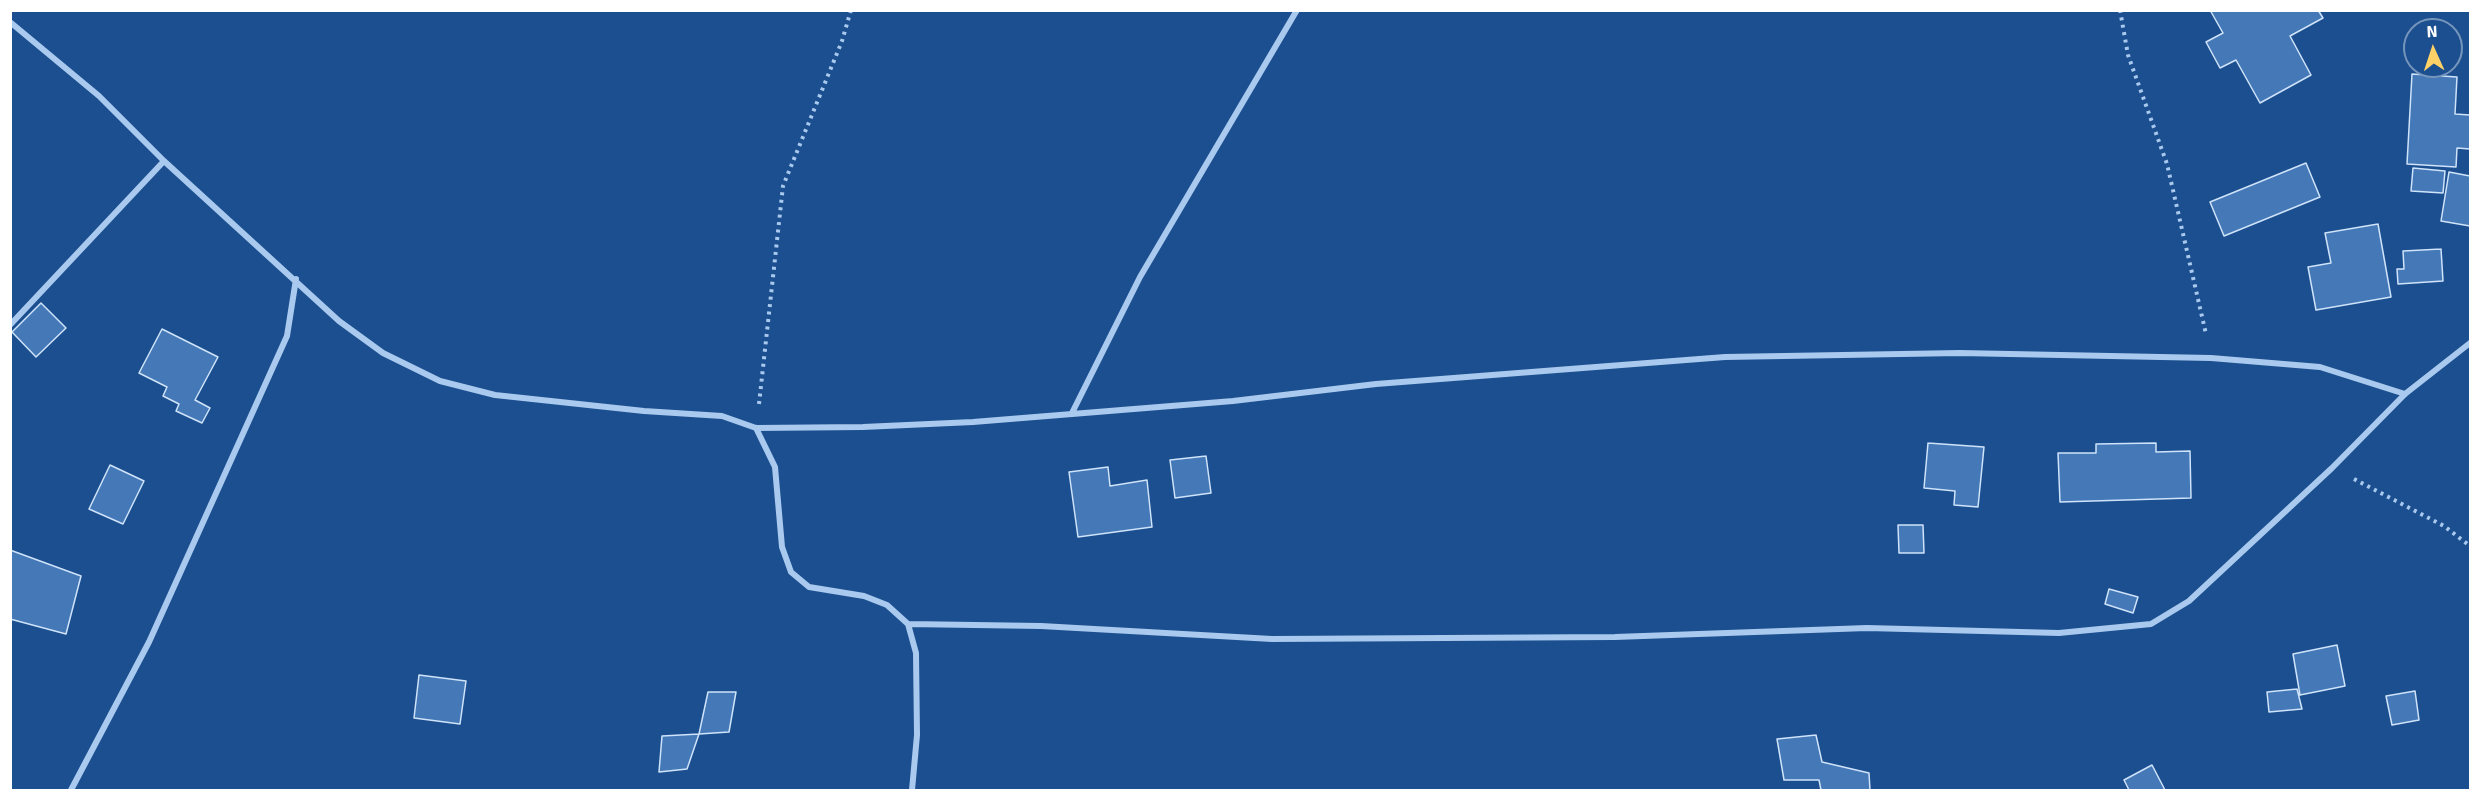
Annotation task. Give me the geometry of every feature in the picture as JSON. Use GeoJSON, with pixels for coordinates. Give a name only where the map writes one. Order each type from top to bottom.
{"type":"FeatureCollection","features":[{"type":"Feature","properties":{"kind":"street"},"geometry":{"type":"LineString","coordinates":[[1072,413],[1140,277],[1297,10]]}},
{"type":"Feature","properties":{"kind":"street"},"geometry":{"type":"LineString","coordinates":[[10,22],[99,96],[164,161],[296,279],[339,321],[383,353],[440,381],[495,395],[644,411],[722,416],[746,422],[756,428],[973,422],[1233,401],[1376,384],[1725,357],[1960,354],[2211,358],[2320,367],[2405,394]]}},
{"type":"Feature","properties":{"kind":"street"},"geometry":{"type":"LineString","coordinates":[[10,325],[164,161]]}},
{"type":"Feature","properties":{"kind":"street"},"geometry":{"type":"LineString","coordinates":[[71,790],[149,642],[287,336],[296,279]]}},
{"type":"Feature","properties":{"kind":"street"},"geometry":{"type":"LineString","coordinates":[[908,624],[1041,626],[1272,639],[1615,637],[1867,628],[2059,633],[2151,624],[2189,601],[2332,468],[2405,394],[2470,343]]}},
{"type":"Feature","properties":{"kind":"street"},"geometry":{"type":"LineString","coordinates":[[756,428],[775,467],[782,547],[791,572],[808,587],[864,596],[886,605],[908,624],[916,653],[917,735],[912,790]]}},
{"type":"Feature","properties":{"kind":"path"},"geometry":{"type":"LineString","coordinates":[[746,422],[759,404],[783,186],[842,41],[851,10]]}},
{"type":"Feature","properties":{"kind":"path"},"geometry":{"type":"LineString","coordinates":[[2120,10],[2128,55],[2167,164],[2211,358]]}},
{"type":"Feature","properties":{"kind":"path"},"geometry":{"type":"LineString","coordinates":[[2332,468],[2444,526],[2470,546]]}},
{"type":"Feature","properties":{"kind":"building"},"geometry":{"type":"Polygon","coordinates":[[[2210,10],[2318,10],[2323,18],[2290,36],[2311,75],[2260,103],[2236,60],[2220,68],[2206,42],[2223,33],[2210,10]]]}},
{"type":"Feature","properties":{"kind":"building"},"geometry":{"type":"Polygon","coordinates":[[[2412,78],[2457,78],[2455,114],[2470,115],[2470,149],[2457,148],[2456,167],[2407,164],[2412,78]]]}},
{"type":"Feature","properties":{"kind":"building"},"geometry":{"type":"Polygon","coordinates":[[[2306,163],[2320,197],[2224,236],[2210,202],[2306,163]]]}},
{"type":"Feature","properties":{"kind":"building"},"geometry":{"type":"Polygon","coordinates":[[[2413,168],[2445,171],[2443,193],[2411,191],[2413,168]]]}},
{"type":"Feature","properties":{"kind":"building"},"geometry":{"type":"Polygon","coordinates":[[[2449,172],[2470,176],[2470,226],[2441,221],[2449,172]]]}},
{"type":"Feature","properties":{"kind":"building"},"geometry":{"type":"Polygon","coordinates":[[[2378,224],[2391,297],[2316,310],[2308,267],[2331,263],[2325,233],[2378,224]]]}},
{"type":"Feature","properties":{"kind":"building"},"geometry":{"type":"Polygon","coordinates":[[[2441,249],[2443,281],[2398,284],[2397,269],[2404,269],[2403,251],[2441,249]]]}},
{"type":"Feature","properties":{"kind":"building"},"geometry":{"type":"Polygon","coordinates":[[[41,303],[66,328],[36,357],[12,332],[41,303]]]}},
{"type":"Feature","properties":{"kind":"building"},"geometry":{"type":"Polygon","coordinates":[[[162,329],[218,357],[195,400],[210,408],[202,423],[176,411],[179,404],[163,396],[167,387],[139,373],[162,329]]]}},
{"type":"Feature","properties":{"kind":"building"},"geometry":{"type":"Polygon","coordinates":[[[1928,443],[1984,447],[1978,507],[1954,505],[1955,491],[1924,488],[1928,443]]]}},
{"type":"Feature","properties":{"kind":"building"},"geometry":{"type":"Polygon","coordinates":[[[2156,443],[2156,452],[2190,451],[2191,498],[2060,502],[2058,453],[2096,453],[2096,444],[2156,443]]]}},
{"type":"Feature","properties":{"kind":"building"},"geometry":{"type":"Polygon","coordinates":[[[1206,456],[1211,493],[1175,498],[1170,460],[1206,456]]]}},
{"type":"Feature","properties":{"kind":"building"},"geometry":{"type":"Polygon","coordinates":[[[110,465],[144,481],[123,524],[89,509],[110,465]]]}},
{"type":"Feature","properties":{"kind":"building"},"geometry":{"type":"Polygon","coordinates":[[[1108,467],[1110,486],[1147,480],[1152,527],[1078,537],[1069,472],[1108,467]]]}},
{"type":"Feature","properties":{"kind":"building"},"geometry":{"type":"Polygon","coordinates":[[[1898,525],[1923,525],[1924,553],[1899,553],[1898,525]]]}},
{"type":"Feature","properties":{"kind":"building"},"geometry":{"type":"Polygon","coordinates":[[[10,550],[81,576],[66,634],[10,619],[10,550]]]}},
{"type":"Feature","properties":{"kind":"building"},"geometry":{"type":"Polygon","coordinates":[[[2109,589],[2138,597],[2133,613],[2105,604],[2109,589]]]}},
{"type":"Feature","properties":{"kind":"building"},"geometry":{"type":"Polygon","coordinates":[[[2337,645],[2345,686],[2300,695],[2293,654],[2337,645]]]}},
{"type":"Feature","properties":{"kind":"building"},"geometry":{"type":"Polygon","coordinates":[[[419,675],[466,681],[460,724],[414,718],[419,675]]]}},
{"type":"Feature","properties":{"kind":"building"},"geometry":{"type":"Polygon","coordinates":[[[2297,689],[2302,709],[2269,712],[2267,692],[2297,689]]]}},
{"type":"Feature","properties":{"kind":"building"},"geometry":{"type":"Polygon","coordinates":[[[2415,691],[2419,720],[2392,725],[2386,696],[2415,691]]]}},
{"type":"Feature","properties":{"kind":"building"},"geometry":{"type":"Polygon","coordinates":[[[708,692],[736,692],[729,732],[699,734],[708,692]]]}},
{"type":"Feature","properties":{"kind":"building"},"geometry":{"type":"Polygon","coordinates":[[[699,734],[687,769],[659,772],[662,736],[699,734]]]}},
{"type":"Feature","properties":{"kind":"building"},"geometry":{"type":"Polygon","coordinates":[[[1816,735],[1822,762],[1869,773],[1870,790],[1821,790],[1819,780],[1784,780],[1777,739],[1816,735]]]}},
{"type":"Feature","properties":{"kind":"building"},"geometry":{"type":"Polygon","coordinates":[[[2152,765],[2165,790],[2129,790],[2124,780],[2152,765]]]}}]}
